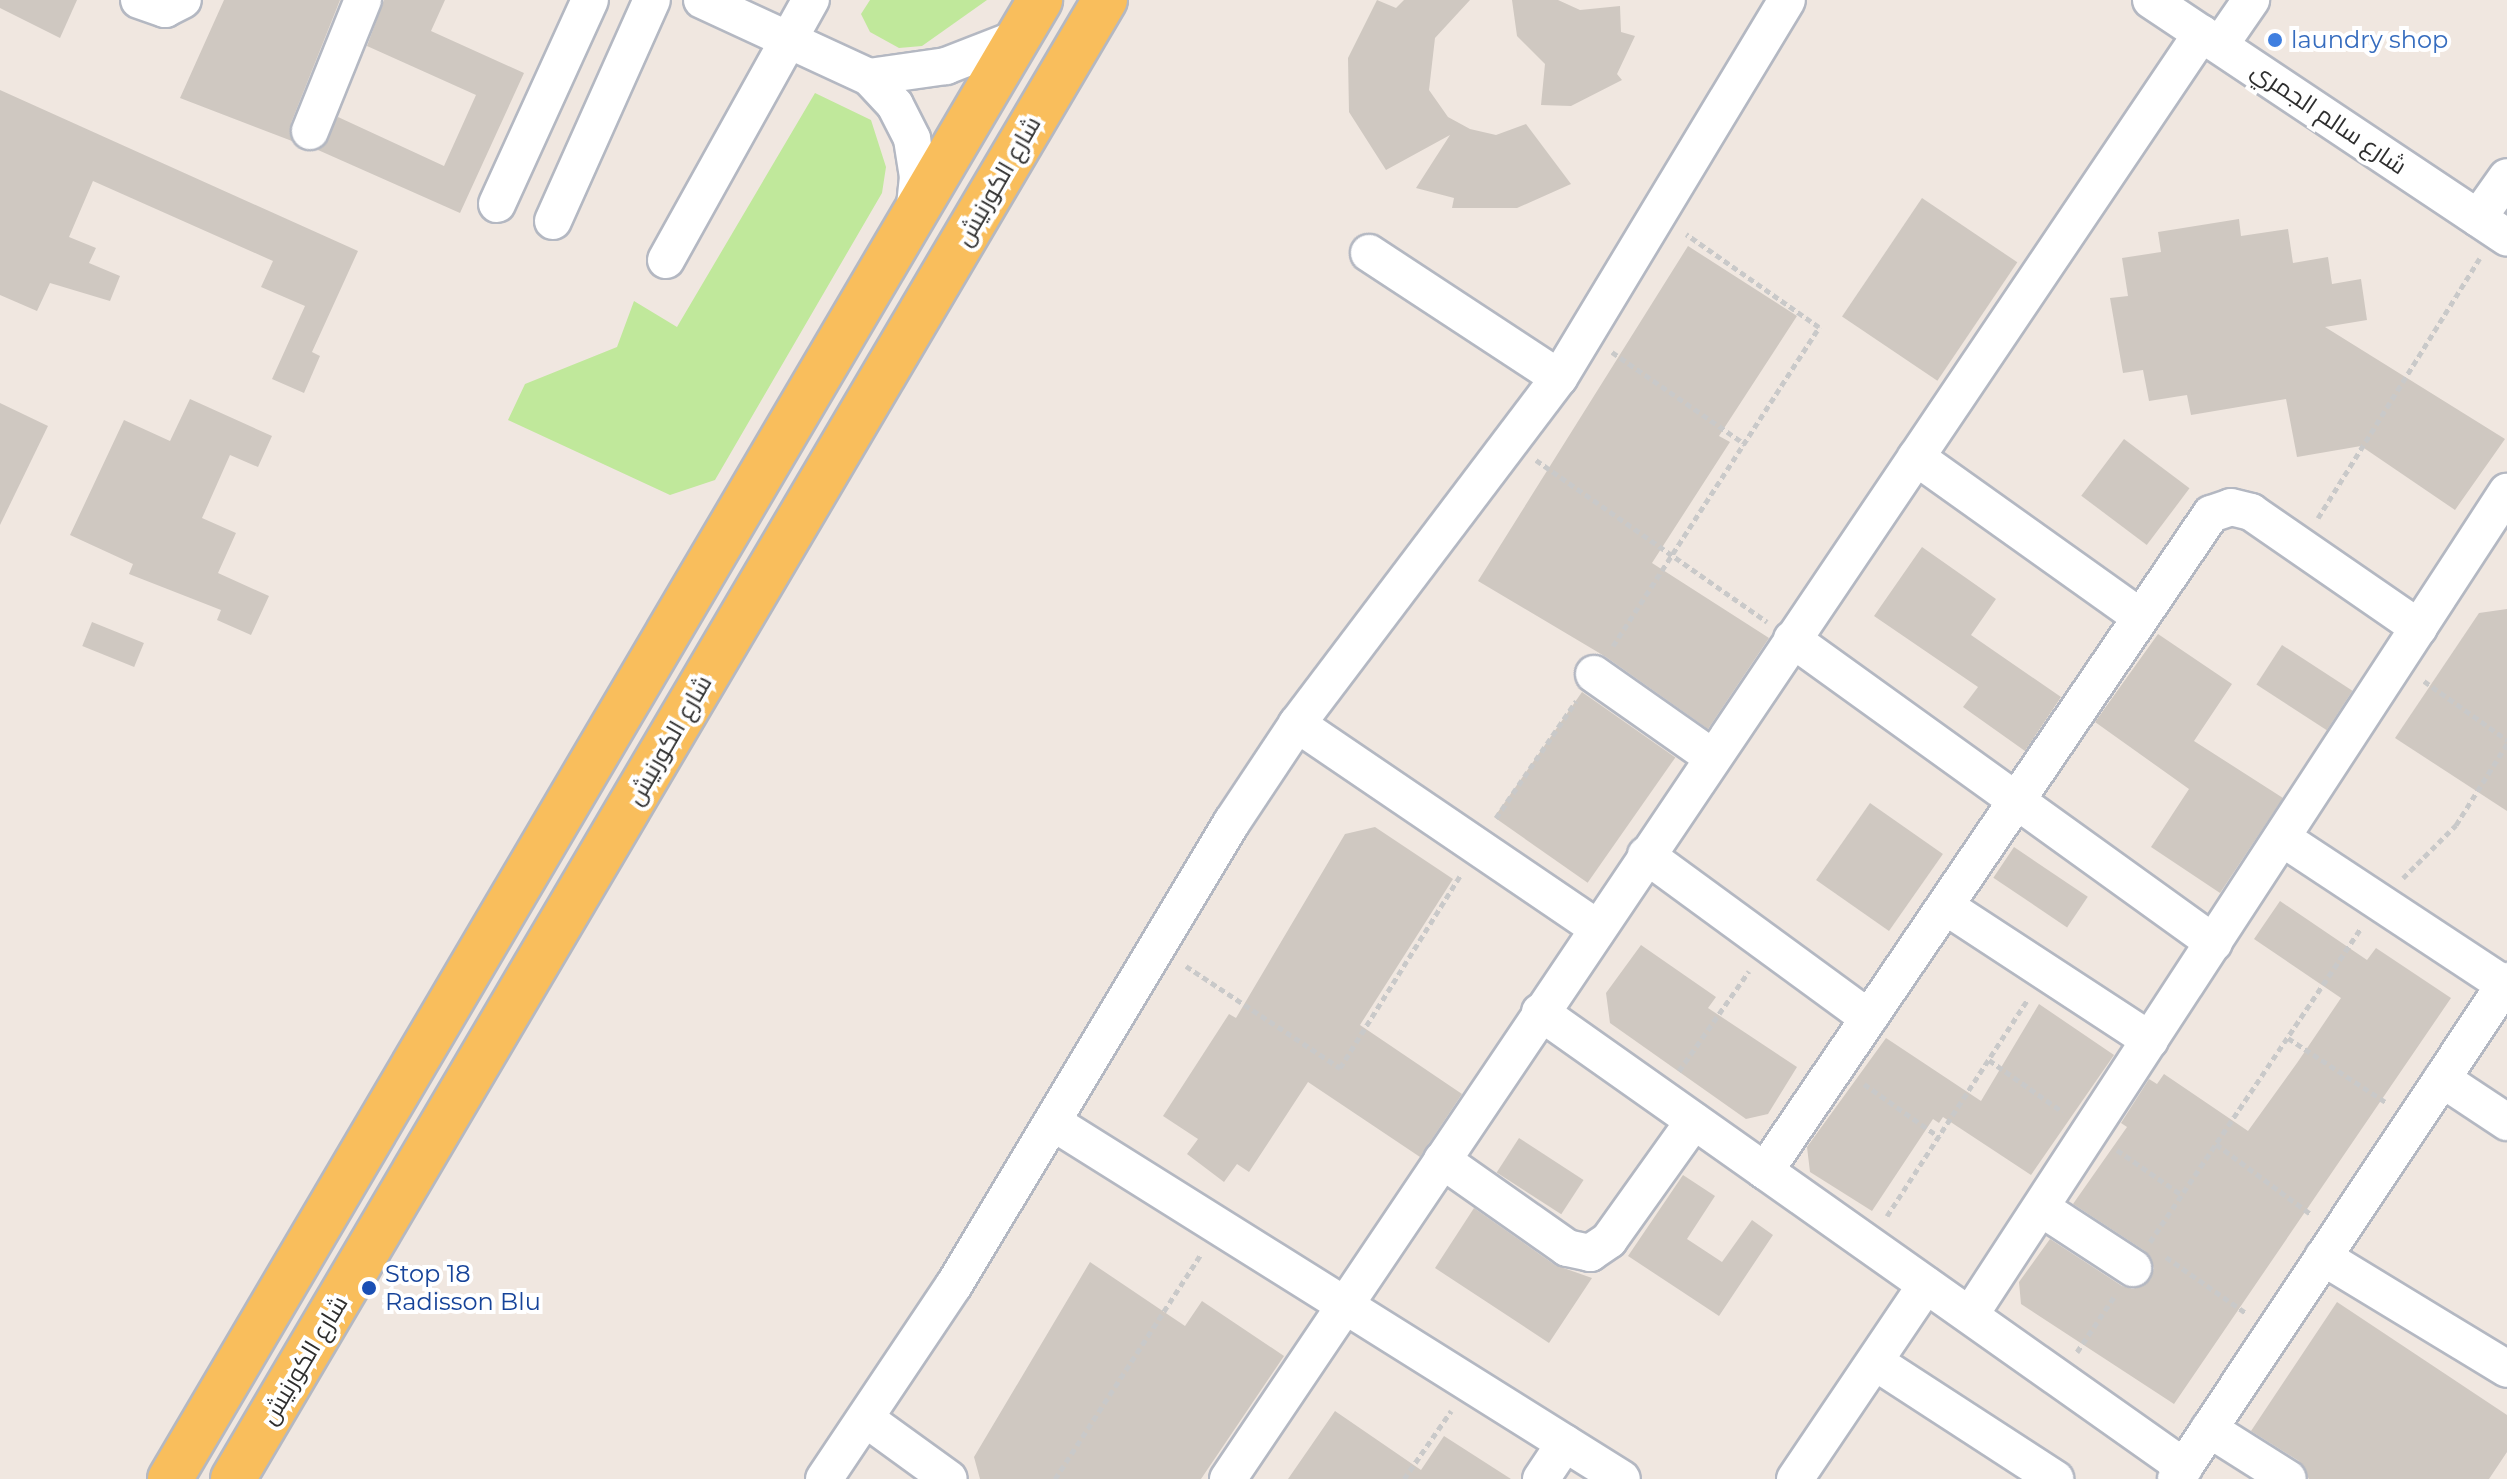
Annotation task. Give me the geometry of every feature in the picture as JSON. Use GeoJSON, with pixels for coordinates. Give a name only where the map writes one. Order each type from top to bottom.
{"type":"FeatureCollection","features":[{"type":"Feature","properties":{"kind":"main road"},"geometry":{"type":"LineString","coordinates":[[170,1479],[1040,0]]}},
{"type":"Feature","properties":{"kind":"main road","name":"شارع الكورنيش"},"geometry":{"type":"LineString","coordinates":[[233,1479],[1105,0]]}},
{"type":"Feature","properties":{"kind":"main road"},"geometry":{"type":"LineString","coordinates":[[943,275],[965,203],[1035,71],[1032,52],[1018,38]]}},
{"type":"Feature","properties":{"kind":"main road"},"geometry":{"type":"LineString","coordinates":[[699,689],[687,671],[687,650],[735,563],[745,502]]}},
{"type":"Feature","properties":{"kind":"street"},"geometry":{"type":"LineString","coordinates":[[139,0],[165,9],[183,0]]}},
{"type":"Feature","properties":{"kind":"street"},"geometry":{"type":"LineString","coordinates":[[310,131],[363,0]]}},
{"type":"Feature","properties":{"kind":"street"},"geometry":{"type":"LineString","coordinates":[[497,204],[590,0]]}},
{"type":"Feature","properties":{"kind":"street"},"geometry":{"type":"LineString","coordinates":[[553,221],[652,0]]}},
{"type":"Feature","properties":{"kind":"street"},"geometry":{"type":"LineString","coordinates":[[702,0],[869,77],[895,105],[912,139],[918,177],[914,215]]}},
{"type":"Feature","properties":{"kind":"street"},"geometry":{"type":"LineString","coordinates":[[666,260],[811,0]]}},
{"type":"Feature","properties":{"kind":"street"},"geometry":{"type":"LineString","coordinates":[[824,1479],[866,1419],[1054,1123],[1297,724],[1559,378],[1787,0]]}},
{"type":"Feature","properties":{"kind":"street","name":"شارع سالم الجمري"},"geometry":{"type":"LineString","coordinates":[[2151,0],[2494,228]]}},
{"type":"Feature","properties":{"kind":"street"},"geometry":{"type":"LineString","coordinates":[[1228,1479],[1916,457],[2211,39],[2251,0]]}},
{"type":"Feature","properties":{"kind":"street"},"geometry":{"type":"LineString","coordinates":[[869,77],[946,66],[1018,38]]}},
{"type":"Feature","properties":{"kind":"street"},"geometry":{"type":"LineString","coordinates":[[2494,228],[2507,177]]}},
{"type":"Feature","properties":{"kind":"street"},"geometry":{"type":"LineString","coordinates":[[1369,253],[1559,378]]}},
{"type":"Feature","properties":{"kind":"street"},"geometry":{"type":"LineString","coordinates":[[1916,457],[2140,617]]}},
{"type":"Feature","properties":{"kind":"street"},"geometry":{"type":"LineString","coordinates":[[1765,1171],[2204,522],[2220,509],[2251,512],[2419,628]]}},
{"type":"Feature","properties":{"kind":"street"},"geometry":{"type":"LineString","coordinates":[[1970,1315],[2419,628],[2503,509]]}},
{"type":"Feature","properties":{"kind":"street"},"geometry":{"type":"LineString","coordinates":[[1792,639],[2214,943]]}},
{"type":"Feature","properties":{"kind":"street"},"geometry":{"type":"LineString","coordinates":[[1594,674],[1712,757]]}},
{"type":"Feature","properties":{"kind":"street"},"geometry":{"type":"LineString","coordinates":[[1297,724],[1597,928]]}},
{"type":"Feature","properties":{"kind":"street"},"geometry":{"type":"LineString","coordinates":[[1540,1012],[2059,1379],[2180,1473],[2506,983],[2282,838]]}},
{"type":"Feature","properties":{"kind":"street"},"geometry":{"type":"LineString","coordinates":[[1646,855],[1869,1018]]}},
{"type":"Feature","properties":{"kind":"street"},"geometry":{"type":"LineString","coordinates":[[1945,906],[2150,1040]]}},
{"type":"Feature","properties":{"kind":"street"},"geometry":{"type":"LineString","coordinates":[[2442,1079],[2507,1122]]}},
{"type":"Feature","properties":{"kind":"street"},"geometry":{"type":"LineString","coordinates":[[1442,1160],[1567,1248],[1590,1253],[1609,1240],[1694,1121]]}},
{"type":"Feature","properties":{"kind":"street"},"geometry":{"type":"LineString","coordinates":[[1054,1123],[1622,1479]]}},
{"type":"Feature","properties":{"kind":"street"},"geometry":{"type":"LineString","coordinates":[[2041,1208],[2141,1256]]}},
{"type":"Feature","properties":{"kind":"street"},"geometry":{"type":"LineString","coordinates":[[2331,1246],[2507,1369]]}},
{"type":"Feature","properties":{"kind":"street"},"geometry":{"type":"LineString","coordinates":[[1795,1479],[1926,1285]]}},
{"type":"Feature","properties":{"kind":"street"},"geometry":{"type":"LineString","coordinates":[[1875,1362],[2055,1479]]}},
{"type":"Feature","properties":{"kind":"street"},"geometry":{"type":"LineString","coordinates":[[866,1419],[949,1479]]}},
{"type":"Feature","properties":{"kind":"street"},"geometry":{"type":"LineString","coordinates":[[2209,1429],[2288,1479]]}},
{"type":"Feature","properties":{"kind":"street"},"geometry":{"type":"LineString","coordinates":[[1541,1479],[1565,1443]]}},
{"type":"Feature","properties":{"kind":"path"},"geometry":{"type":"LineString","coordinates":[[1158,948],[1340,1068],[1477,847],[1673,556],[1819,327],[1658,214]]}},
{"type":"Feature","properties":{"kind":"path"},"geometry":{"type":"LineString","coordinates":[[2300,546],[2494,228]]}},
{"type":"Feature","properties":{"kind":"path"},"geometry":{"type":"LineString","coordinates":[[1585,333],[1745,444]]}},
{"type":"Feature","properties":{"kind":"path"},"geometry":{"type":"LineString","coordinates":[[1512,444],[1792,639]]}},
{"type":"Feature","properties":{"kind":"path"},"geometry":{"type":"LineString","coordinates":[[2059,1379],[2379,902],[2456,825],[2507,742],[2397,662]]}},
{"type":"Feature","properties":{"kind":"path"},"geometry":{"type":"LineString","coordinates":[[1661,1097],[1768,944]]}},
{"type":"Feature","properties":{"kind":"path"},"geometry":{"type":"LineString","coordinates":[[1869,1244],[2046,972]]}},
{"type":"Feature","properties":{"kind":"path"},"geometry":{"type":"LineString","coordinates":[[2288,1038],[2414,1121]]}},
{"type":"Feature","properties":{"kind":"path"},"geometry":{"type":"LineString","coordinates":[[1837,1065],[1939,1137]]}},
{"type":"Feature","properties":{"kind":"path"},"geometry":{"type":"LineString","coordinates":[[2216,1144],[2331,1246]]}},
{"type":"Feature","properties":{"kind":"path"},"geometry":{"type":"LineString","coordinates":[[1055,1479],[1219,1227]]}},
{"type":"Feature","properties":{"kind":"path"},"geometry":{"type":"LineString","coordinates":[[2141,1256],[2273,1332]]}},
{"type":"Feature","properties":{"kind":"path"},"geometry":{"type":"LineString","coordinates":[[1404,1479],[1470,1384]]}},
{"type":"Feature","properties":{"kind":"green space"},"geometry":{"type":"Polygon","coordinates":[[[870,0],[987,0],[922,46],[899,48],[870,32],[861,14],[870,0]]]}},
{"type":"Feature","properties":{"kind":"green space"},"geometry":{"type":"Polygon","coordinates":[[[815,93],[871,120],[886,167],[882,193],[715,480],[670,495],[508,420],[525,384],[617,347],[634,301],[677,327],[815,93]]]}},
{"type":"Feature","properties":{"kind":"building"},"geometry":{"type":"Polygon","coordinates":[[[0,0],[77,0],[60,38],[0,8],[0,0]]]}},
{"type":"Feature","properties":{"kind":"building"},"geometry":{"type":"Polygon","coordinates":[[[224,0],[340,0],[291,123],[292,141],[180,98],[224,0]]]}},
{"type":"Feature","properties":{"kind":"building"},"geometry":{"type":"Polygon","coordinates":[[[384,0],[445,0],[431,31],[524,73],[460,213],[318,150],[338,117],[444,166],[476,95],[367,46],[384,0]]]}},
{"type":"Feature","properties":{"kind":"building"},"geometry":{"type":"Polygon","coordinates":[[[1377,0],[1396,8],[1404,0],[1470,0],[1435,38],[1429,90],[1448,117],[1470,129],[1496,135],[1526,124],[1571,184],[1517,208],[1452,208],[1454,198],[1416,188],[1450,135],[1386,170],[1349,112],[1348,58],[1377,0]]]}},
{"type":"Feature","properties":{"kind":"building"},"geometry":{"type":"Polygon","coordinates":[[[1512,0],[1558,0],[1580,10],[1620,6],[1621,32],[1635,36],[1617,74],[1622,80],[1571,106],[1541,105],[1545,64],[1517,36],[1512,0]]]}},
{"type":"Feature","properties":{"kind":"building"},"geometry":{"type":"Polygon","coordinates":[[[0,90],[358,251],[312,352],[320,356],[304,393],[272,379],[305,306],[261,287],[273,261],[93,181],[69,237],[96,248],[89,263],[120,276],[110,301],[50,283],[37,311],[0,295],[0,90]]]}},
{"type":"Feature","properties":{"kind":"building"},"geometry":{"type":"Polygon","coordinates":[[[1922,198],[2017,262],[1937,381],[1842,317],[1922,198]]]}},
{"type":"Feature","properties":{"kind":"building"},"geometry":{"type":"Polygon","coordinates":[[[2239,219],[2241,236],[2288,229],[2293,263],[2328,257],[2332,284],[2361,279],[2367,320],[2325,327],[2505,439],[2455,510],[2361,446],[2297,457],[2286,399],[2191,415],[2187,395],[2149,401],[2143,370],[2123,373],[2110,298],[2128,296],[2122,258],[2161,252],[2158,232],[2239,219]]]}},
{"type":"Feature","properties":{"kind":"building"},"geometry":{"type":"Polygon","coordinates":[[[1688,246],[1797,316],[1719,436],[1730,442],[1652,563],[1769,638],[1708,729],[1606,657],[1478,581],[1688,246]]]}},
{"type":"Feature","properties":{"kind":"building"},"geometry":{"type":"Polygon","coordinates":[[[190,399],[272,436],[258,467],[230,455],[202,518],[236,533],[218,573],[269,596],[251,635],[217,620],[221,610],[129,574],[133,564],[70,535],[124,420],[170,441],[190,399]]]}},
{"type":"Feature","properties":{"kind":"building"},"geometry":{"type":"Polygon","coordinates":[[[0,403],[48,426],[0,525],[0,403]]]}},
{"type":"Feature","properties":{"kind":"building"},"geometry":{"type":"Polygon","coordinates":[[[2124,439],[2189,488],[2147,545],[2081,496],[2124,439]]]}},
{"type":"Feature","properties":{"kind":"building"},"geometry":{"type":"Polygon","coordinates":[[[1922,547],[1996,599],[1971,635],[2061,697],[2025,751],[1963,707],[1978,687],[1874,616],[1922,547]]]}},
{"type":"Feature","properties":{"kind":"building"},"geometry":{"type":"Polygon","coordinates":[[[2507,609],[2507,811],[2395,738],[2479,613],[2507,609]]]}},
{"type":"Feature","properties":{"kind":"building"},"geometry":{"type":"Polygon","coordinates":[[[92,622],[144,643],[134,667],[82,646],[92,622]]]}},
{"type":"Feature","properties":{"kind":"building"},"geometry":{"type":"Polygon","coordinates":[[[2158,634],[2232,684],[2194,741],[2283,798],[2220,893],[2151,847],[2189,789],[2095,722],[2158,634]]]}},
{"type":"Feature","properties":{"kind":"building"},"geometry":{"type":"Polygon","coordinates":[[[2282,645],[2352,691],[2327,730],[2256,684],[2282,645]]]}},
{"type":"Feature","properties":{"kind":"building"},"geometry":{"type":"Polygon","coordinates":[[[1582,692],[1675,757],[1588,883],[1494,817],[1582,692]]]}},
{"type":"Feature","properties":{"kind":"building"},"geometry":{"type":"Polygon","coordinates":[[[1870,803],[1943,854],[1889,931],[1816,880],[1870,803]]]}},
{"type":"Feature","properties":{"kind":"building"},"geometry":{"type":"Polygon","coordinates":[[[1375,827],[1453,879],[1360,1025],[1462,1094],[1420,1157],[1308,1082],[1249,1172],[1237,1164],[1224,1182],[1187,1154],[1198,1139],[1163,1116],[1229,1014],[1236,1018],[1345,834],[1375,827]]]}},
{"type":"Feature","properties":{"kind":"building"},"geometry":{"type":"Polygon","coordinates":[[[2014,847],[2088,897],[2067,927],[1993,878],[2014,847]]]}},
{"type":"Feature","properties":{"kind":"building"},"geometry":{"type":"Polygon","coordinates":[[[2280,901],[2367,960],[2376,948],[2451,998],[2174,1404],[2021,1304],[2019,1282],[2050,1239],[2122,1286],[2133,1289],[2150,1280],[2154,1268],[2145,1251],[2073,1204],[2127,1127],[2121,1123],[2149,1079],[2157,1084],[2164,1074],[2248,1131],[2297,1063],[2341,998],[2254,939],[2280,901]]]}},
{"type":"Feature","properties":{"kind":"building"},"geometry":{"type":"Polygon","coordinates":[[[1641,945],[1716,997],[1708,1008],[1797,1067],[1768,1114],[1746,1119],[1610,1023],[1606,993],[1641,945]]]}},
{"type":"Feature","properties":{"kind":"building"},"geometry":{"type":"Polygon","coordinates":[[[2039,1004],[2114,1055],[2031,1175],[1943,1117],[1939,1123],[1933,1119],[1872,1211],[1810,1172],[1807,1147],[1886,1038],[1981,1101],[2039,1004]]]}},
{"type":"Feature","properties":{"kind":"building"},"geometry":{"type":"Polygon","coordinates":[[[1519,1138],[1584,1180],[1561,1214],[1497,1172],[1519,1138]]]}},
{"type":"Feature","properties":{"kind":"building"},"geometry":{"type":"Polygon","coordinates":[[[1683,1175],[1715,1196],[1687,1239],[1722,1262],[1752,1220],[1773,1235],[1719,1316],[1628,1256],[1683,1175]]]}},
{"type":"Feature","properties":{"kind":"building"},"geometry":{"type":"Polygon","coordinates":[[[1474,1208],[1555,1265],[1592,1278],[1549,1343],[1435,1268],[1474,1208]]]}},
{"type":"Feature","properties":{"kind":"building"},"geometry":{"type":"Polygon","coordinates":[[[1090,1262],[1185,1326],[1202,1301],[1284,1356],[1201,1479],[980,1479],[974,1457],[1090,1262]]]}},
{"type":"Feature","properties":{"kind":"building"},"geometry":{"type":"Polygon","coordinates":[[[2337,1302],[2507,1415],[2507,1452],[2489,1479],[2309,1479],[2299,1461],[2251,1431],[2337,1302]]]}},
{"type":"Feature","properties":{"kind":"building"},"geometry":{"type":"Polygon","coordinates":[[[1335,1411],[1421,1470],[1444,1436],[1511,1479],[1288,1479],[1335,1411]]]}},
{"type":"Feature","properties":{"kind":"place","name":"laundry shop"},"geometry":{"type":"Point","coordinates":[2275,40]}},
{"type":"Feature","properties":{"kind":"place","name":"Stop 18 Radisson Blu"},"geometry":{"type":"Point","coordinates":[369,1288]}}]}
